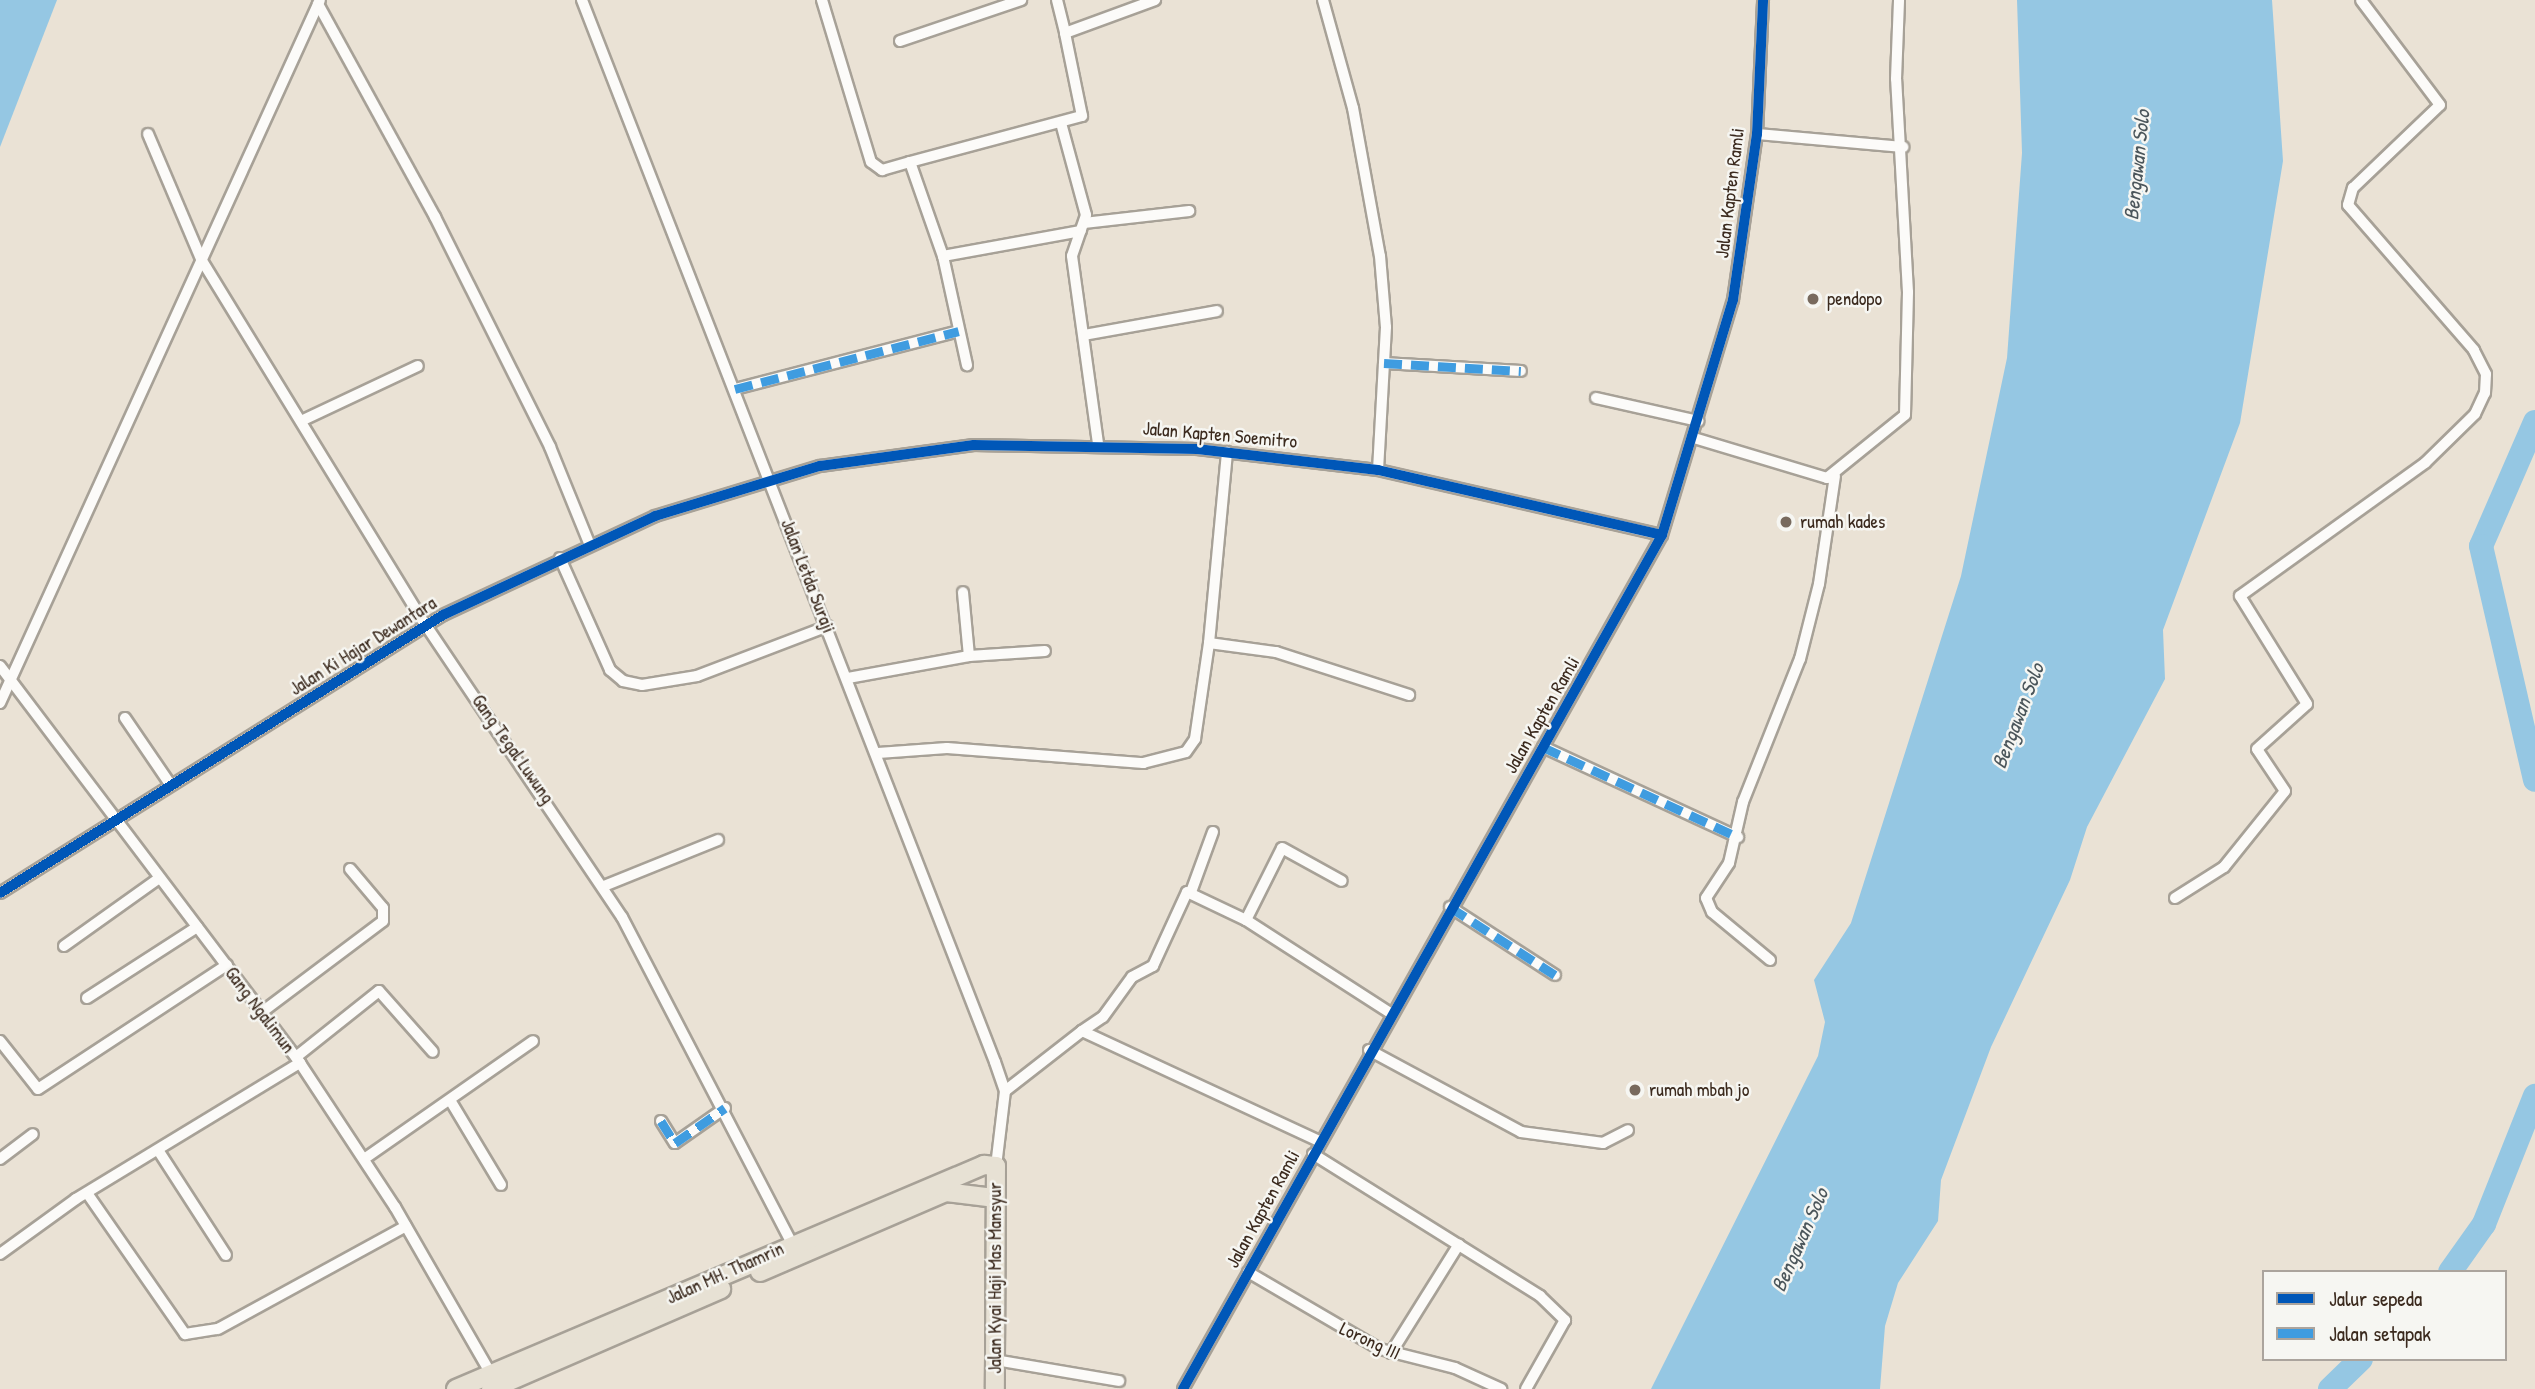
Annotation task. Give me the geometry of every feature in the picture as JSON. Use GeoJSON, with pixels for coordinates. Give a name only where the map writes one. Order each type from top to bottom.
{"type":"FeatureCollection","features":[{"type":"Feature","properties":{"kind":"main road","name":"Jalan MH. Thamrin"},"geometry":{"type":"LineString","coordinates":[[456,1389],[493,1383],[795,1249],[957,1172],[997,1162]]}},
{"type":"Feature","properties":{"kind":"main road","name":"Jalan Kyai Haji Mas Mansyur"},"geometry":{"type":"LineString","coordinates":[[995,1389],[994,1198],[997,1162]]}},
{"type":"Feature","properties":{"kind":"main road"},"geometry":{"type":"LineString","coordinates":[[957,1172],[968,1192]]}},
{"type":"Feature","properties":{"kind":"main road","name":"Jalan MH. Thamrin"},"geometry":{"type":"LineString","coordinates":[[795,1249],[932,1198],[968,1192],[994,1198]]}},
{"type":"Feature","properties":{"kind":"street","name":"Jalan Letda Suraji"},"geometry":{"type":"LineString","coordinates":[[583,0],[878,754],[995,1062],[1003,1086],[997,1162]]}},
{"type":"Feature","properties":{"kind":"street"},"geometry":{"type":"LineString","coordinates":[[822,0],[871,162],[882,170],[1060,123],[1084,113],[1056,0]]}},
{"type":"Feature","properties":{"kind":"street"},"geometry":{"type":"LineString","coordinates":[[900,41],[1021,0]]}},
{"type":"Feature","properties":{"kind":"street"},"geometry":{"type":"LineString","coordinates":[[1065,33],[1154,0]]}},
{"type":"Feature","properties":{"kind":"street"},"geometry":{"type":"LineString","coordinates":[[1323,0],[1374,215],[1384,363],[1378,470]]}},
{"type":"Feature","properties":{"kind":"street","name":"Jalan Kapten Ramli"},"geometry":{"type":"LineString","coordinates":[[1183,1389],[1390,1012],[1662,536],[1694,438],[1733,300],[1757,134],[1763,0]]}},
{"type":"Feature","properties":{"kind":"street"},"geometry":{"type":"LineString","coordinates":[[1770,960],[1712,912],[1706,898],[1722,879],[1738,837],[1744,802],[1814,607],[1835,476],[1901,423],[1908,403],[1899,0]]}},
{"type":"Feature","properties":{"kind":"street"},"geometry":{"type":"LineString","coordinates":[[2175,898],[2224,867],[2285,791],[2257,749],[2307,704],[2240,596],[2425,463],[2475,414],[2484,393],[2486,374],[2474,349],[2348,205],[2353,188],[2440,105],[2361,0]]}},
{"type":"Feature","properties":{"kind":"street"},"geometry":{"type":"LineString","coordinates":[[0,703],[13,682],[201,259],[319,2]]}},
{"type":"Feature","properties":{"kind":"street"},"geometry":{"type":"LineString","coordinates":[[319,2],[441,228],[550,447],[589,543]]}},
{"type":"Feature","properties":{"kind":"street"},"geometry":{"type":"LineString","coordinates":[[1060,123],[1082,227],[1072,256],[1098,443]]}},
{"type":"Feature","properties":{"kind":"street","name":"Gang Tegal Luwung"},"geometry":{"type":"LineString","coordinates":[[148,134],[201,259],[425,624],[604,886],[725,1108],[795,1249]]}},
{"type":"Feature","properties":{"kind":"street"},"geometry":{"type":"LineString","coordinates":[[1757,134],[1903,146]]}},
{"type":"Feature","properties":{"kind":"street"},"geometry":{"type":"LineString","coordinates":[[910,162],[943,256],[967,365]]}},
{"type":"Feature","properties":{"kind":"street"},"geometry":{"type":"LineString","coordinates":[[943,256],[1082,227],[1189,211]]}},
{"type":"Feature","properties":{"kind":"street"},"geometry":{"type":"LineString","coordinates":[[1084,335],[1217,311]]}},
{"type":"Feature","properties":{"kind":"street"},"geometry":{"type":"LineString","coordinates":[[735,390],[959,331]]}},
{"type":"Feature","properties":{"kind":"street"},"geometry":{"type":"LineString","coordinates":[[1384,363],[1521,370]]}},
{"type":"Feature","properties":{"kind":"street"},"geometry":{"type":"LineString","coordinates":[[301,421],[418,366]]}},
{"type":"Feature","properties":{"kind":"street"},"geometry":{"type":"LineString","coordinates":[[1596,398],[1698,421]]}},
{"type":"Feature","properties":{"kind":"street"},"geometry":{"type":"LineString","coordinates":[[1694,438],[1835,476]]}},
{"type":"Feature","properties":{"kind":"street","name":"Jalan Kapten Soemitro"},"geometry":{"type":"LineString","coordinates":[[770,477],[904,450],[1098,443],[1227,453],[1378,470],[1662,536]]}},
{"type":"Feature","properties":{"kind":"street"},"geometry":{"type":"LineString","coordinates":[[878,754],[947,748],[1143,763],[1178,756],[1195,739],[1209,643],[1227,453]]}},
{"type":"Feature","properties":{"kind":"street","name":"Jalan Ki Hajar Dewantara"},"geometry":{"type":"LineString","coordinates":[[0,894],[425,624],[589,543],[770,477]]}},
{"type":"Feature","properties":{"kind":"street"},"geometry":{"type":"LineString","coordinates":[[560,558],[610,670],[623,681],[642,685],[697,676],[828,626]]}},
{"type":"Feature","properties":{"kind":"street"},"geometry":{"type":"LineString","coordinates":[[963,592],[969,656]]}},
{"type":"Feature","properties":{"kind":"street"},"geometry":{"type":"LineString","coordinates":[[1209,643],[1276,652],[1409,695]]}},
{"type":"Feature","properties":{"kind":"street"},"geometry":{"type":"LineString","coordinates":[[848,678],[969,656],[1045,651]]}},
{"type":"Feature","properties":{"kind":"street","name":"Gang Ngalimun"},"geometry":{"type":"LineString","coordinates":[[0,666],[113,820],[298,1060],[406,1226],[493,1383]]}},
{"type":"Feature","properties":{"kind":"street"},"geometry":{"type":"LineString","coordinates":[[124,718],[170,784]]}},
{"type":"Feature","properties":{"kind":"street"},"geometry":{"type":"LineString","coordinates":[[1543,747],[1738,837]]}},
{"type":"Feature","properties":{"kind":"street"},"geometry":{"type":"LineString","coordinates":[[1003,1086],[1103,1017],[1132,977],[1153,966],[1181,898],[1191,892],[1213,832]]}},
{"type":"Feature","properties":{"kind":"street"},"geometry":{"type":"LineString","coordinates":[[604,886],[718,841]]}},
{"type":"Feature","properties":{"kind":"street"},"geometry":{"type":"LineString","coordinates":[[1246,919],[1282,848],[1342,881]]}},
{"type":"Feature","properties":{"kind":"street"},"geometry":{"type":"LineString","coordinates":[[262,1012],[383,921],[383,908],[350,869]]}},
{"type":"Feature","properties":{"kind":"street"},"geometry":{"type":"LineString","coordinates":[[64,946],[159,879]]}},
{"type":"Feature","properties":{"kind":"street"},"geometry":{"type":"LineString","coordinates":[[1191,892],[1246,919],[1390,1012]]}},
{"type":"Feature","properties":{"kind":"street"},"geometry":{"type":"LineString","coordinates":[[1450,907],[1555,975]]}},
{"type":"Feature","properties":{"kind":"street"},"geometry":{"type":"LineString","coordinates":[[87,998],[197,927]]}},
{"type":"Feature","properties":{"kind":"street"},"geometry":{"type":"LineString","coordinates":[[0,1041],[38,1089],[227,965]]}},
{"type":"Feature","properties":{"kind":"street"},"geometry":{"type":"LineString","coordinates":[[0,1254],[87,1193],[298,1060],[379,991],[433,1052]]}},
{"type":"Feature","properties":{"kind":"street"},"geometry":{"type":"LineString","coordinates":[[1082,1031],[1319,1141]]}},
{"type":"Feature","properties":{"kind":"street"},"geometry":{"type":"LineString","coordinates":[[364,1159],[533,1041]]}},
{"type":"Feature","properties":{"kind":"street"},"geometry":{"type":"LineString","coordinates":[[1369,1050],[1521,1132],[1603,1143],[1628,1130]]}},
{"type":"Feature","properties":{"kind":"street"},"geometry":{"type":"LineString","coordinates":[[450,1100],[501,1185]]}},
{"type":"Feature","properties":{"kind":"street"},"geometry":{"type":"LineString","coordinates":[[661,1121],[676,1143],[725,1108]]}},
{"type":"Feature","properties":{"kind":"street"},"geometry":{"type":"LineString","coordinates":[[0,1159],[33,1135]]}},
{"type":"Feature","properties":{"kind":"street"},"geometry":{"type":"LineString","coordinates":[[158,1150],[226,1255]]}},
{"type":"Feature","properties":{"kind":"street"},"geometry":{"type":"LineString","coordinates":[[1312,1154],[1540,1296],[1565,1320],[1526,1389]]}},
{"type":"Feature","properties":{"kind":"street"},"geometry":{"type":"LineString","coordinates":[[87,1193],[186,1334],[218,1329],[406,1226]]}},
{"type":"Feature","properties":{"kind":"street"},"geometry":{"type":"LineString","coordinates":[[1391,1353],[1459,1244]]}},
{"type":"Feature","properties":{"kind":"street","name":"Lorong III"},"geometry":{"type":"LineString","coordinates":[[1248,1272],[1391,1353],[1455,1368],[1501,1389]]}},
{"type":"Feature","properties":{"kind":"street"},"geometry":{"type":"LineString","coordinates":[[995,1360],[1119,1381]]}},
{"type":"Feature","properties":{"kind":"water"},"geometry":{"type":"Polygon","coordinates":[[[0,0],[57,0],[0,147],[0,0]]]}},
{"type":"Feature","properties":{"kind":"water","name":"Bengawan Solo"},"geometry":{"type":"Polygon","coordinates":[[[2017,0],[2272,0],[2283,161],[2240,423],[2163,630],[2165,679],[2087,827],[2070,880],[1991,1047],[1941,1180],[1938,1221],[1898,1283],[1885,1326],[1880,1389],[1651,1389],[1818,1056],[1825,1022],[1814,980],[1851,923],[1961,576],[2007,358],[2022,153],[2017,0]]]}},
{"type":"Feature","properties":{"kind":"waterway"},"geometry":{"type":"LineString","coordinates":[[2535,422],[2481,546],[2535,780]]}},
{"type":"Feature","properties":{"kind":"waterway"},"geometry":{"type":"LineString","coordinates":[[2451,1270],[2484,1224],[2535,1096]]}},
{"type":"Feature","properties":{"kind":"waterway"},"geometry":{"type":"LineString","coordinates":[[2330,1389],[2359,1361]]}},
{"type":"Feature","properties":{"kind":"marked path"},"geometry":{"type":"LineString","coordinates":[[735,389],[959,331]]}},
{"type":"Feature","properties":{"kind":"marked path"},"geometry":{"type":"LineString","coordinates":[[1384,363],[1521,371]]}},
{"type":"Feature","properties":{"kind":"marked path"},"geometry":{"type":"LineString","coordinates":[[1543,747],[1738,837]]}},
{"type":"Feature","properties":{"kind":"marked path"},"geometry":{"type":"LineString","coordinates":[[1450,907],[1555,975]]}},
{"type":"Feature","properties":{"kind":"marked path"},"geometry":{"type":"LineString","coordinates":[[661,1121],[675,1143],[725,1108]]}},
{"type":"Feature","properties":{"kind":"cycle path"},"geometry":{"type":"LineString","coordinates":[[1183,1389],[1662,535],[1733,300],[1757,134],[1763,0]]}},
{"type":"Feature","properties":{"kind":"cycle path"},"geometry":{"type":"LineString","coordinates":[[0,893],[443,615],[655,516],[820,466],[974,445],[1197,449],[1378,470],[1662,535]]}},
{"type":"Feature","properties":{"kind":"place","name":"pendopo"},"geometry":{"type":"Point","coordinates":[1813,299]}},
{"type":"Feature","properties":{"kind":"place","name":"rumah kades"},"geometry":{"type":"Point","coordinates":[1786,522]}},
{"type":"Feature","properties":{"kind":"place","name":"rumah mbah jo"},"geometry":{"type":"Point","coordinates":[1635,1090]}}]}
